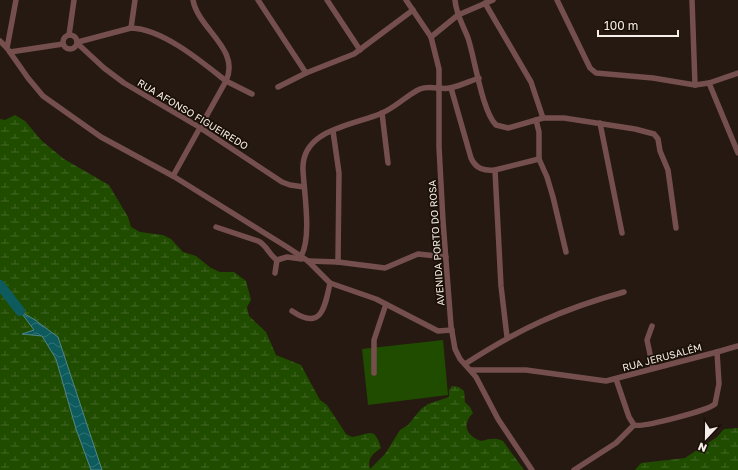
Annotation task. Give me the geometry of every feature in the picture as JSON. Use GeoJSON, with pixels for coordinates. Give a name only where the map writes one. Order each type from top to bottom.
{"type":"FeatureCollection","features":[{"type":"Feature","properties":{"kind":"street"},"geometry":{"type":"LineString","coordinates":[[9,50],[16,0]]}},
{"type":"Feature","properties":{"kind":"street"},"geometry":{"type":"LineString","coordinates":[[69,35],[74,0]]}},
{"type":"Feature","properties":{"kind":"street"},"geometry":{"type":"LineString","coordinates":[[131,28],[135,0]]}},
{"type":"Feature","properties":{"kind":"street"},"geometry":{"type":"LineString","coordinates":[[173,176],[226,81],[230,69],[229,60],[200,17],[193,0]]}},
{"type":"Feature","properties":{"kind":"street"},"geometry":{"type":"LineString","coordinates":[[258,0],[306,73]]}},
{"type":"Feature","properties":{"kind":"street"},"geometry":{"type":"LineString","coordinates":[[327,0],[360,50]]}},
{"type":"Feature","properties":{"kind":"street","name":"AVENIDA PORTO DO ROSA"},"geometry":{"type":"LineString","coordinates":[[406,0],[431,37],[437,58],[440,88],[438,111],[439,147],[446,257],[455,349],[460,359],[471,370],[498,419],[532,470]]}},
{"type":"Feature","properties":{"kind":"street"},"geometry":{"type":"LineString","coordinates":[[454,0],[458,16],[467,36],[489,114],[496,125],[508,128],[543,118],[564,118],[635,129],[654,134],[658,139],[660,151],[668,170],[676,228]]}},
{"type":"Feature","properties":{"kind":"street"},"geometry":{"type":"LineString","coordinates":[[431,37],[458,16],[492,0]]}},
{"type":"Feature","properties":{"kind":"street"},"geometry":{"type":"LineString","coordinates":[[557,0],[586,60],[594,72],[695,85],[709,83],[738,73]]}},
{"type":"Feature","properties":{"kind":"street"},"geometry":{"type":"LineString","coordinates":[[692,0],[695,85]]}},
{"type":"Feature","properties":{"kind":"street"},"geometry":{"type":"LineString","coordinates":[[485,3],[531,82],[543,118]]}},
{"type":"Feature","properties":{"kind":"street"},"geometry":{"type":"LineString","coordinates":[[278,87],[306,73],[360,50],[413,10]]}},
{"type":"Feature","properties":{"kind":"street"},"geometry":{"type":"LineString","coordinates":[[63,44],[68,49],[72,49],[78,43],[131,28],[144,30],[167,40],[226,81],[252,94]]}},
{"type":"Feature","properties":{"kind":"street"},"geometry":{"type":"LineString","coordinates":[[63,44],[64,38],[69,35],[75,36],[78,43]]}},
{"type":"Feature","properties":{"kind":"street"},"geometry":{"type":"LineString","coordinates":[[0,42],[9,50],[28,78],[43,96],[101,137],[173,176],[304,259],[330,283],[349,288],[386,304],[438,331],[452,330]]}},
{"type":"Feature","properties":{"kind":"street","name":"RUA AFONSO FIGUEIREDO"},"geometry":{"type":"LineString","coordinates":[[78,43],[104,68],[124,83],[199,127],[282,182],[304,187]]}},
{"type":"Feature","properties":{"kind":"street"},"geometry":{"type":"LineString","coordinates":[[9,50],[63,44]]}},
{"type":"Feature","properties":{"kind":"street"},"geometry":{"type":"LineString","coordinates":[[304,259],[306,244],[303,168],[304,154],[307,148],[320,136],[382,113],[421,89],[450,88],[479,78]]}},
{"type":"Feature","properties":{"kind":"street"},"geometry":{"type":"LineString","coordinates":[[709,83],[738,153]]}},
{"type":"Feature","properties":{"kind":"street"},"geometry":{"type":"LineString","coordinates":[[450,88],[474,163],[482,169],[495,170],[539,159]]}},
{"type":"Feature","properties":{"kind":"street"},"geometry":{"type":"LineString","coordinates":[[382,113],[388,163]]}},
{"type":"Feature","properties":{"kind":"street"},"geometry":{"type":"LineString","coordinates":[[536,120],[539,132],[539,159],[548,177],[566,252]]}},
{"type":"Feature","properties":{"kind":"street"},"geometry":{"type":"LineString","coordinates":[[600,123],[622,233]]}},
{"type":"Feature","properties":{"kind":"street"},"geometry":{"type":"LineString","coordinates":[[333,132],[339,173],[338,262]]}},
{"type":"Feature","properties":{"kind":"street"},"geometry":{"type":"LineString","coordinates":[[495,170],[501,286],[507,337]]}},
{"type":"Feature","properties":{"kind":"street"},"geometry":{"type":"LineString","coordinates":[[216,227],[262,243],[272,257],[277,260],[287,257],[385,268],[418,254],[446,257]]}},
{"type":"Feature","properties":{"kind":"street"},"geometry":{"type":"LineString","coordinates":[[275,273],[277,260]]}},
{"type":"Feature","properties":{"kind":"street"},"geometry":{"type":"LineString","coordinates":[[292,311],[307,319],[314,319],[318,317],[323,310],[330,283]]}},
{"type":"Feature","properties":{"kind":"street"},"geometry":{"type":"LineString","coordinates":[[465,364],[507,337],[576,305],[624,292]]}},
{"type":"Feature","properties":{"kind":"street"},"geometry":{"type":"LineString","coordinates":[[374,373],[374,340],[386,304]]}},
{"type":"Feature","properties":{"kind":"street"},"geometry":{"type":"LineString","coordinates":[[652,326],[648,340],[653,368]]}},
{"type":"Feature","properties":{"kind":"street"},"geometry":{"type":"LineString","coordinates":[[717,352],[738,346]]}},
{"type":"Feature","properties":{"kind":"street","name":"RUA JERUSALÉM"},"geometry":{"type":"LineString","coordinates":[[471,370],[526,370],[591,380],[616,379],[717,352],[719,384],[717,398],[713,406],[648,425],[634,426],[629,417],[616,379]]}},
{"type":"Feature","properties":{"kind":"street"},"geometry":{"type":"LineString","coordinates":[[574,470],[616,444],[634,426]]}},
{"type":"Feature","properties":{"kind":"green space"},"geometry":{"type":"Polygon","coordinates":[[[15,115],[25,121],[42,141],[64,159],[109,185],[128,217],[131,227],[140,232],[163,235],[171,239],[183,252],[196,256],[211,268],[220,272],[234,272],[246,281],[251,300],[247,307],[249,316],[266,332],[276,355],[301,365],[320,400],[327,405],[346,434],[352,437],[370,433],[376,436],[381,448],[373,454],[370,459],[370,469],[385,454],[400,430],[408,425],[421,409],[428,404],[449,397],[449,390],[452,386],[459,387],[464,391],[465,402],[473,413],[467,422],[467,430],[469,433],[481,441],[495,439],[503,441],[524,470],[102,470],[58,337],[21,312],[35,330],[23,334],[42,336],[56,359],[76,429],[91,470],[0,470],[0,291],[10,304],[20,310],[19,304],[0,280],[0,119],[5,120],[15,115]]]}},
{"type":"Feature","properties":{"kind":"green space"},"geometry":{"type":"Polygon","coordinates":[[[443,340],[448,395],[368,405],[362,349],[443,340]]]}},
{"type":"Feature","properties":{"kind":"green space"},"geometry":{"type":"Polygon","coordinates":[[[738,428],[738,470],[635,470],[641,463],[685,458],[717,437],[724,429],[738,428]]]}},
{"type":"Feature","properties":{"kind":"water"},"geometry":{"type":"Polygon","coordinates":[[[20,311],[58,337],[102,470],[91,470],[76,429],[56,359],[42,336],[22,334],[34,330],[20,311]]]}},
{"type":"Feature","properties":{"kind":"waterway"},"geometry":{"type":"LineString","coordinates":[[0,285],[20,311]]}}]}
